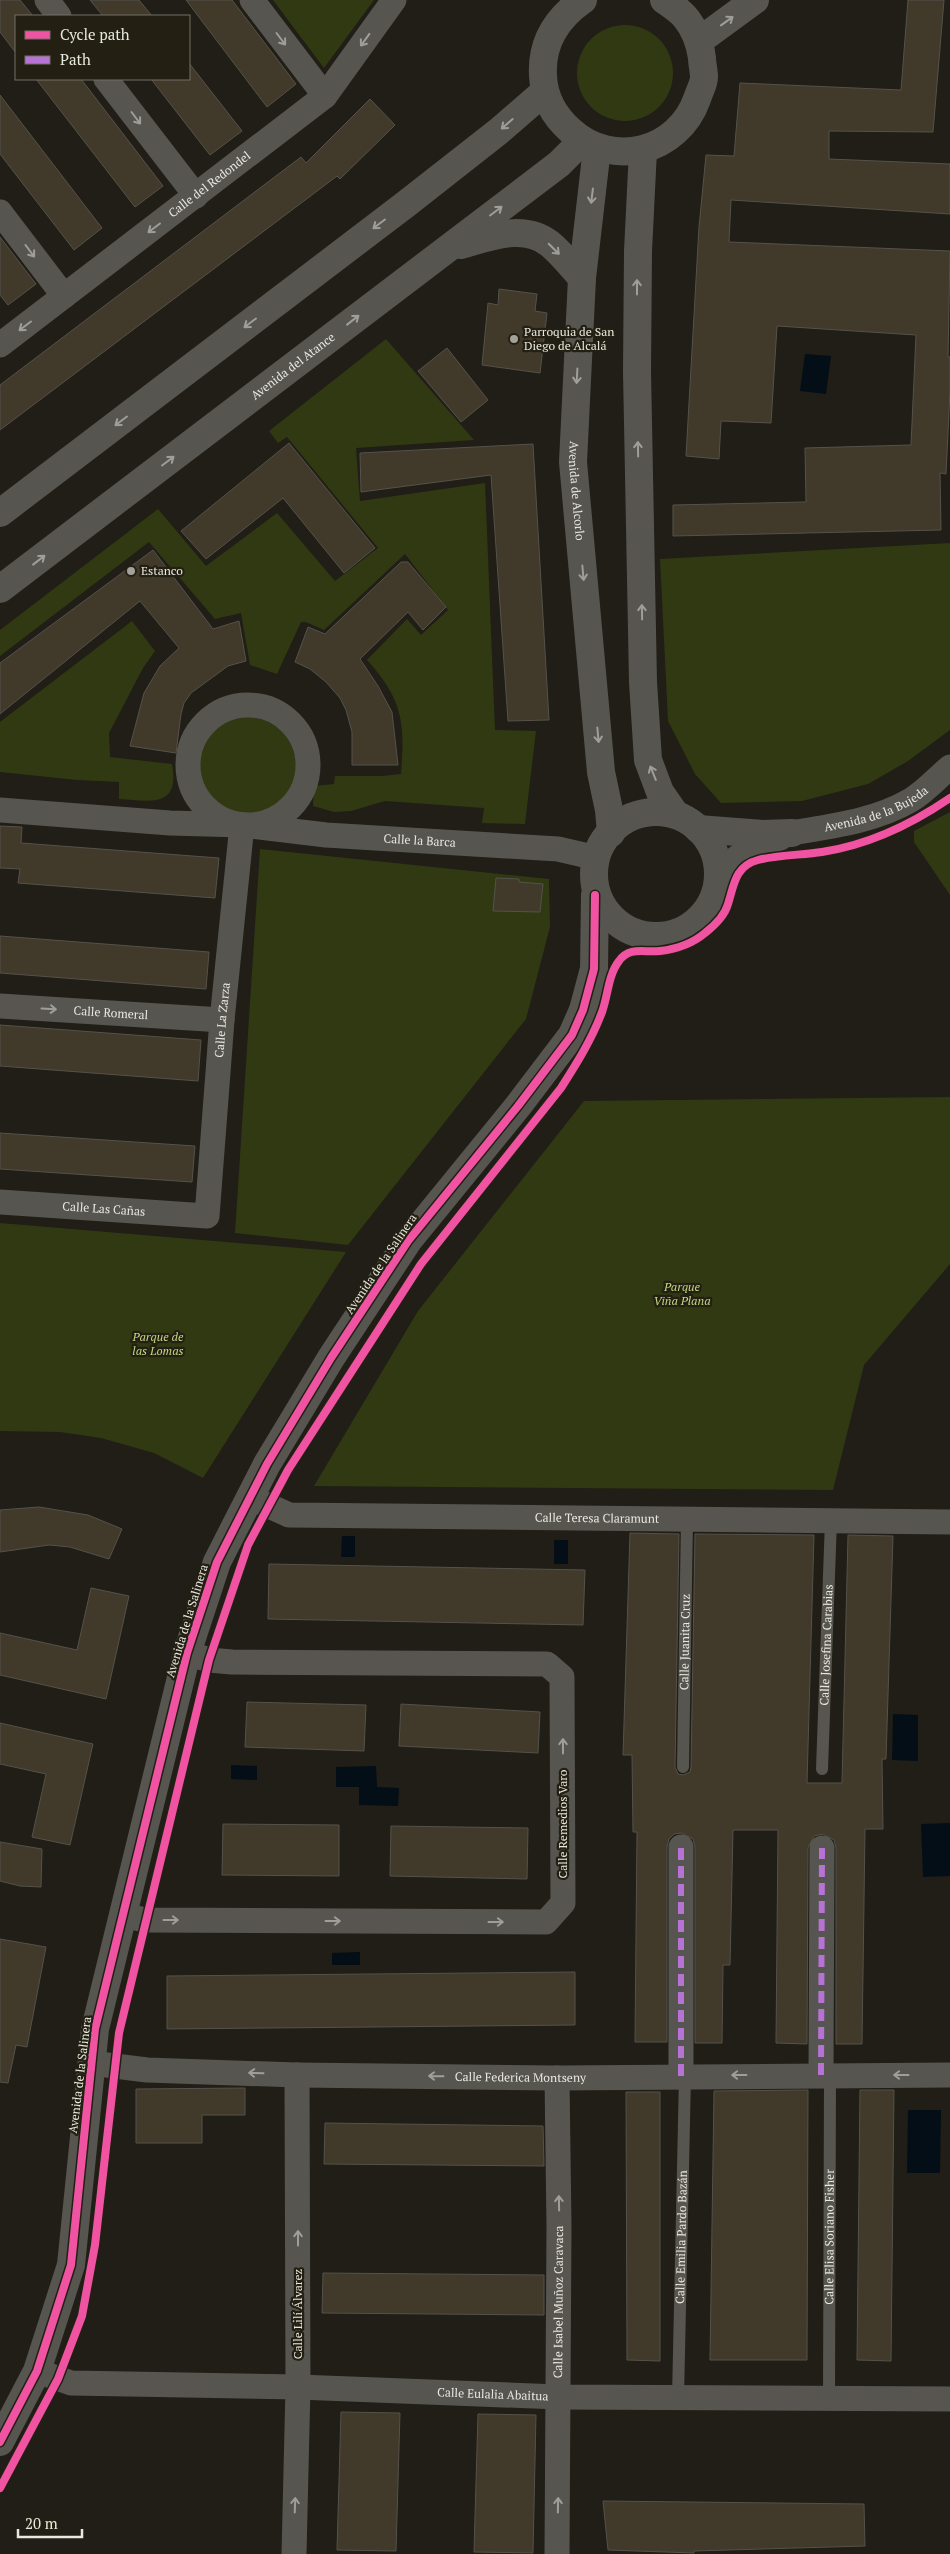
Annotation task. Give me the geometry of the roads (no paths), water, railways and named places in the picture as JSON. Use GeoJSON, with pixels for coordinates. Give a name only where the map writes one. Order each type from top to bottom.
{"type":"FeatureCollection","features":[{"type":"Feature","properties":{"kind":"street"},"geometry":{"type":"LineString","coordinates":[[46,0],[58,15]]}},
{"type":"Feature","properties":{"kind":"street"},"geometry":{"type":"LineString","coordinates":[[252,0],[325,96]]}},
{"type":"Feature","properties":{"kind":"street","name":"Calle del Redondel"},"geometry":{"type":"LineString","coordinates":[[0,345],[325,96],[394,0]]}},
{"type":"Feature","properties":{"kind":"street"},"geometry":{"type":"LineString","coordinates":[[583,0],[568,10],[553,29],[542,59],[544,92],[558,120],[590,144],[620,152],[643,150],[670,137],[691,115],[704,79],[699,41],[685,17],[664,0]]}},
{"type":"Feature","properties":{"kind":"street"},"geometry":{"type":"LineString","coordinates":[[699,41],[755,0]]}},
{"type":"Feature","properties":{"kind":"street"},"geometry":{"type":"LineString","coordinates":[[107,80],[196,196]]}},
{"type":"Feature","properties":{"kind":"street"},"geometry":{"type":"LineString","coordinates":[[0,512],[406,204],[499,131],[544,92]]}},
{"type":"Feature","properties":{"kind":"street","name":"Avenida del Atance"},"geometry":{"type":"LineString","coordinates":[[0,589],[443,251],[559,164],[590,144]]}},
{"type":"Feature","properties":{"kind":"street","name":"Avenida de Alcorlo"},"geometry":{"type":"LineString","coordinates":[[590,144],[573,462],[601,772],[610,816],[611,833]]}},
{"type":"Feature","properties":{"kind":"street"},"geometry":{"type":"LineString","coordinates":[[643,150],[638,251],[637,362],[643,682],[648,760],[660,792],[714,848],[719,877],[717,889],[710,904],[688,928],[669,935],[654,936],[631,930],[607,914],[596,895],[596,858],[611,833],[625,821],[641,813],[653,811],[687,822]]}},
{"type":"Feature","properties":{"kind":"street"},"geometry":{"type":"LineString","coordinates":[[0,212],[64,296]]}},
{"type":"Feature","properties":{"kind":"street"},"geometry":{"type":"LineString","coordinates":[[443,251],[500,234],[523,232],[549,243],[582,278]]}},
{"type":"Feature","properties":{"kind":"street","name":"Calle la Barca"},"geometry":{"type":"LineString","coordinates":[[239,706],[259,706],[278,713],[294,726],[304,743],[308,763],[306,783],[297,801],[282,816],[269,821],[242,825],[224,821],[208,811],[196,796],[189,778],[188,758],[194,740],[205,723],[221,712],[239,706]]}},
{"type":"Feature","properties":{"kind":"street","name":"Avenida de la Bujeda"},"geometry":{"type":"LineString","coordinates":[[719,877],[736,859],[760,843],[792,834],[852,823],[894,808],[920,794],[950,767]]}},
{"type":"Feature","properties":{"kind":"street"},"geometry":{"type":"LineString","coordinates":[[170,823],[186,811],[196,796]]}},
{"type":"Feature","properties":{"kind":"street"},"geometry":{"type":"LineString","coordinates":[[297,801],[308,820],[326,835]]}},
{"type":"Feature","properties":{"kind":"street","name":"Calle la Barca"},"geometry":{"type":"LineString","coordinates":[[0,810],[170,823],[242,825],[326,835],[558,849],[596,858]]}},
{"type":"Feature","properties":{"kind":"street","name":"Avenida de la Bujeda"},"geometry":{"type":"LineString","coordinates":[[687,822],[763,834],[792,834]]}},
{"type":"Feature","properties":{"kind":"street","name":"Calle La Zarza"},"geometry":{"type":"LineString","coordinates":[[207,1216],[222,1020],[242,825]]}},
{"type":"Feature","properties":{"kind":"street","name":"Avenida de la Salinera"},"geometry":{"type":"LineString","coordinates":[[0,2442],[37,2371],[71,2265],[95,2029],[187,1653],[217,1562],[248,1497],[331,1358],[408,1241],[524,1098],[572,1034],[583,1010],[594,969],[596,895]]}},
{"type":"Feature","properties":{"kind":"street","name":"Avenida de la Salinera"},"geometry":{"type":"LineString","coordinates":[[594,969],[605,950],[613,941],[631,930]]}},
{"type":"Feature","properties":{"kind":"street","name":"Calle Romeral"},"geometry":{"type":"LineString","coordinates":[[0,1006],[222,1020]]}},
{"type":"Feature","properties":{"kind":"street","name":"Calle Las Cañas"},"geometry":{"type":"LineString","coordinates":[[0,1202],[207,1216]]}},
{"type":"Feature","properties":{"kind":"street","name":"Calle Teresa Claramunt"},"geometry":{"type":"LineString","coordinates":[[248,1497],[289,1515],[950,1522]]}},
{"type":"Feature","properties":{"kind":"street","name":"Calle Remedios Varo"},"geometry":{"type":"LineString","coordinates":[[123,1915],[145,1920],[546,1922],[563,1903],[562,1677],[547,1664],[232,1662],[209,1660],[187,1653]]}},
{"type":"Feature","properties":{"kind":"street"},"geometry":{"type":"LineString","coordinates":[[681,1847],[683,2076]]}},
{"type":"Feature","properties":{"kind":"street"},"geometry":{"type":"LineString","coordinates":[[822,1848],[825,2075]]}},
{"type":"Feature","properties":{"kind":"street","name":"Calle Federica Montseny"},"geometry":{"type":"LineString","coordinates":[[91,2063],[147,2070],[557,2078],[950,2075]]}},
{"type":"Feature","properties":{"kind":"street","name":"Calle Lilí Álvarez"},"geometry":{"type":"LineString","coordinates":[[294,2554],[298,2388],[297,2074]]}},
{"type":"Feature","properties":{"kind":"street","name":"Calle Isabel Muñoz Caravaca"},"geometry":{"type":"LineString","coordinates":[[557,2078],[559,2398],[557,2554]]}},
{"type":"Feature","properties":{"kind":"street","name":"Calle Eulalia Abaitua"},"geometry":{"type":"LineString","coordinates":[[37,2371],[71,2383],[298,2388],[559,2398],[950,2400]]}},
{"type":"Feature","properties":{"kind":"lane","name":"Calle Juanita Cruz"},"geometry":{"type":"LineString","coordinates":[[683,1767],[686,1519]]}},
{"type":"Feature","properties":{"kind":"lane","name":"Calle Josefina Carabias"},"geometry":{"type":"LineString","coordinates":[[822,1769],[831,1520]]}},
{"type":"Feature","properties":{"kind":"lane","name":"Calle Elisa Soriano Fisher"},"geometry":{"type":"LineString","coordinates":[[825,2075],[829,2399]]}},
{"type":"Feature","properties":{"kind":"lane","name":"Calle Emilia Pardo Bazán"},"geometry":{"type":"LineString","coordinates":[[678,2398],[683,2076]]}},
{"type":"Feature","properties":{"kind":"place","name":"Parroquia de San Diego de Alcalá"},"geometry":{"type":"Point","coordinates":[514,339]}},
{"type":"Feature","properties":{"kind":"place","name":"Estanco"},"geometry":{"type":"Point","coordinates":[131,571]}},
{"type":"Feature","properties":{"kind":"park label","name":"Parque Viña Plana"},"geometry":{"type":"Point","coordinates":[682,1294]}},
{"type":"Feature","properties":{"kind":"park label","name":"Parque de las Lomas"},"geometry":{"type":"Point","coordinates":[158,1344]}}]}
